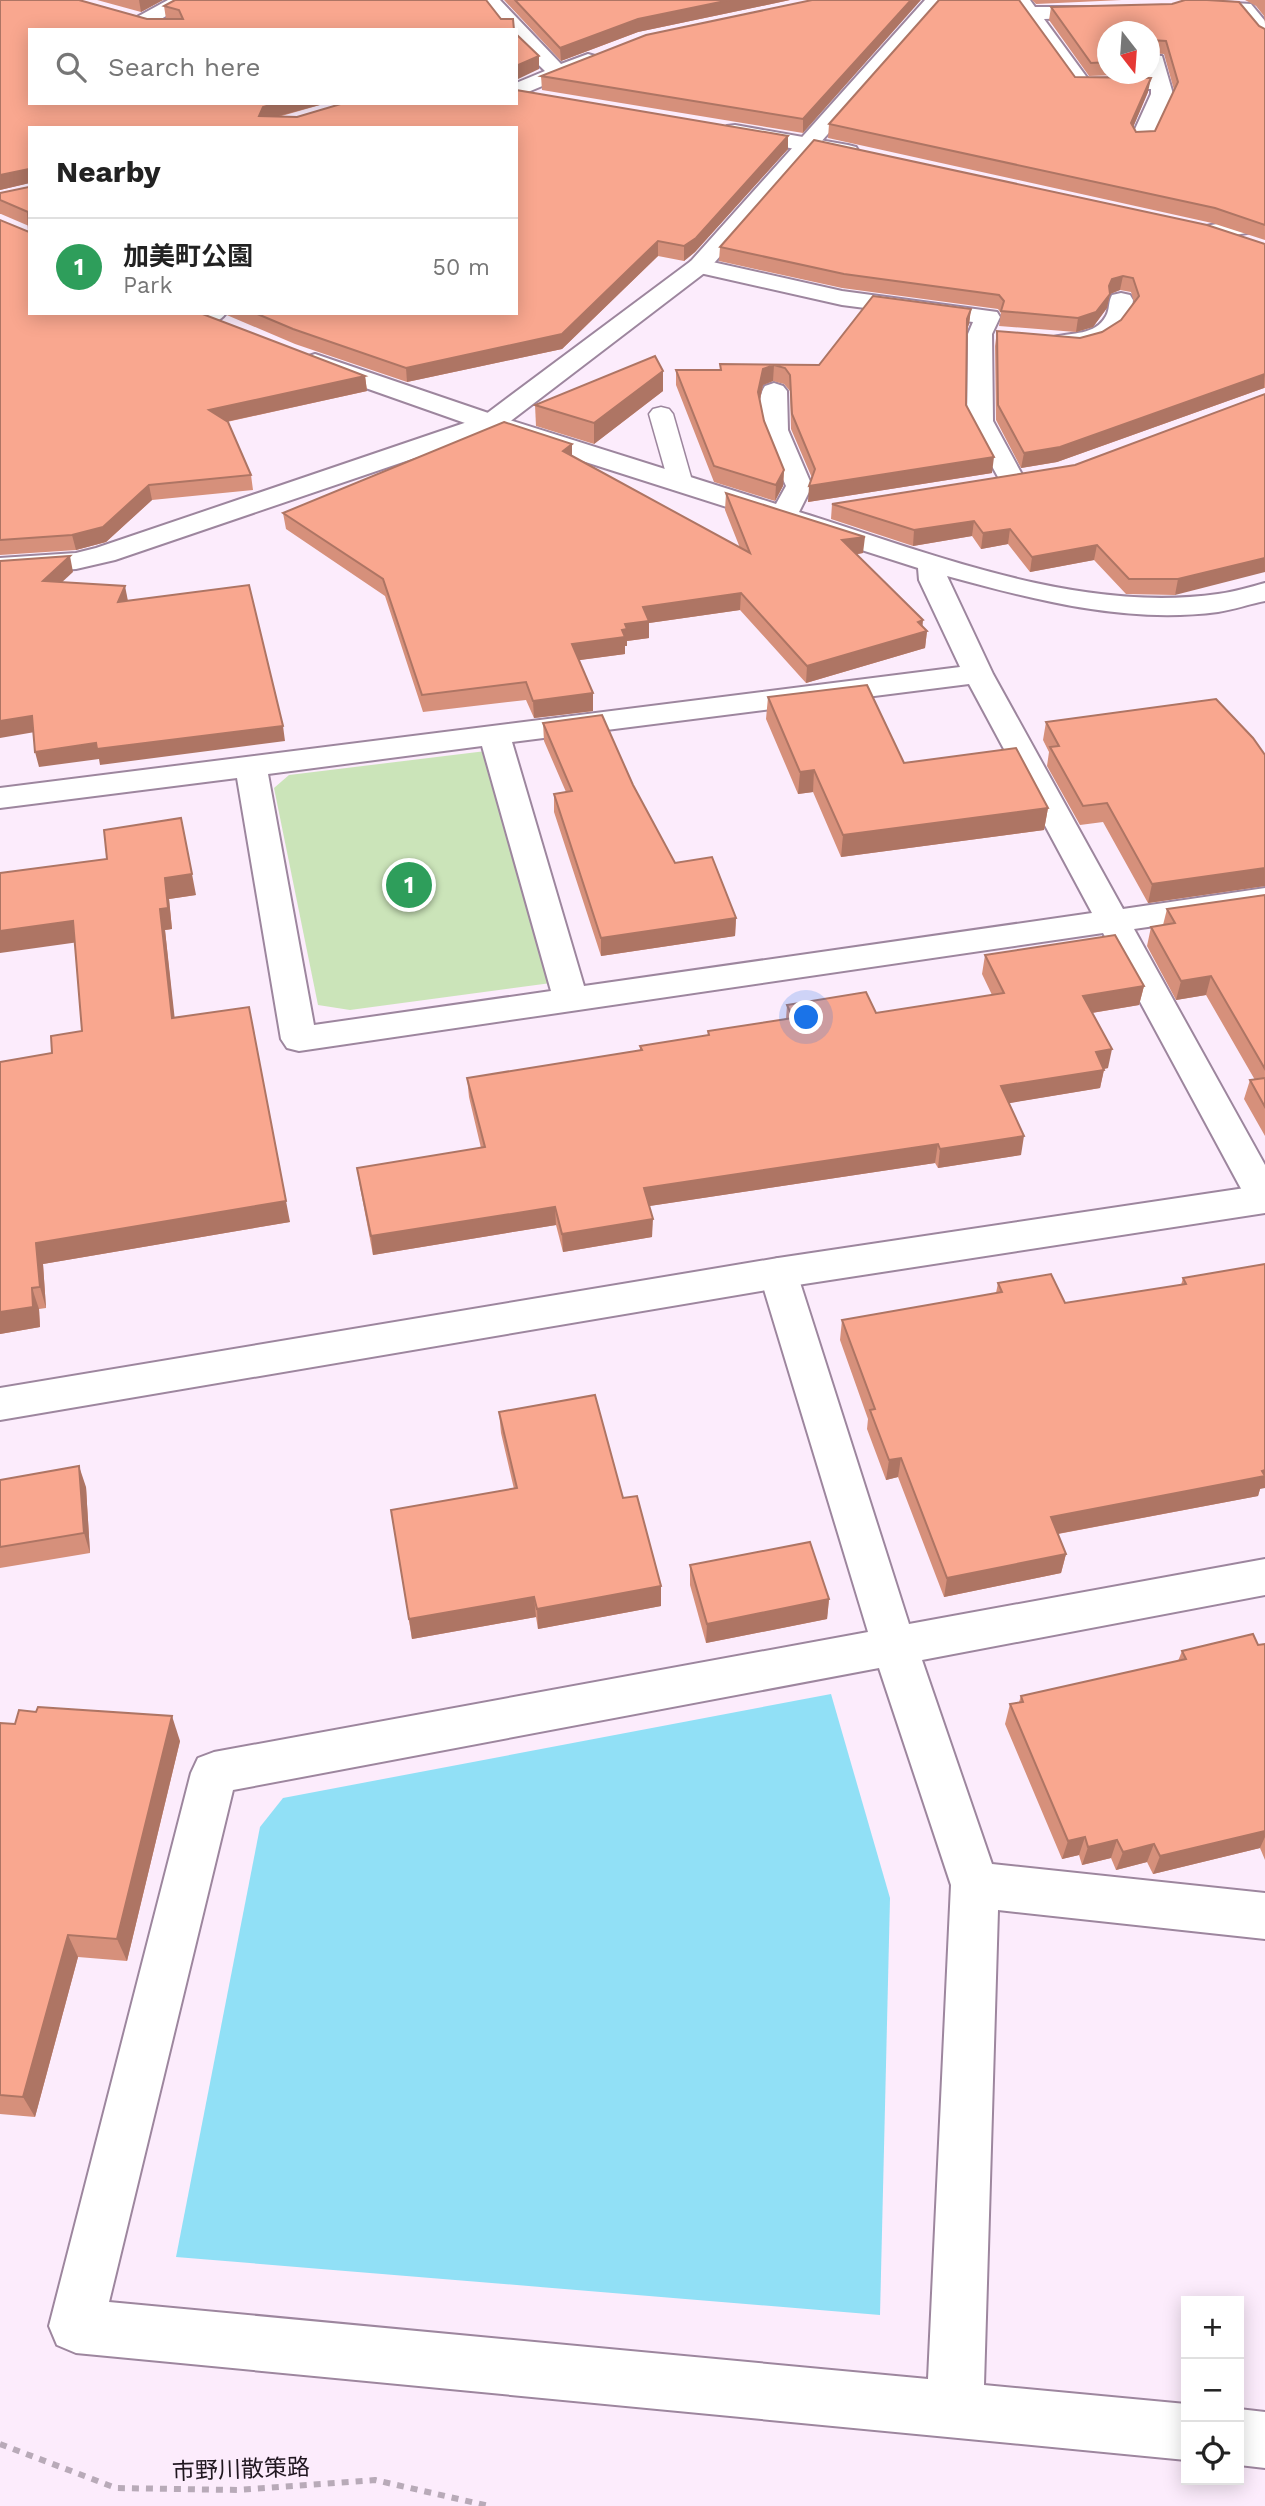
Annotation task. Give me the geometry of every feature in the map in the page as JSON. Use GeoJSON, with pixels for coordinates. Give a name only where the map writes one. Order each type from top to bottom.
{"type":"FeatureCollection","features":[{"type":"Feature","properties":{"kind":"street"},"geometry":{"type":"LineString","coordinates":[[166,28],[137,19],[183,0]]}},
{"type":"Feature","properties":{"kind":"street"},"geometry":{"type":"LineString","coordinates":[[490,0],[514,28]]}},
{"type":"Feature","properties":{"kind":"street"},"geometry":{"type":"LineString","coordinates":[[0,566],[76,561],[105,554],[491,424],[699,266],[936,0]]}},
{"type":"Feature","properties":{"kind":"street"},"geometry":{"type":"LineString","coordinates":[[1170,8],[1186,3],[1244,8],[1265,34]]}},
{"type":"Feature","properties":{"kind":"street"},"geometry":{"type":"LineString","coordinates":[[1025,7],[1128,10]]}},
{"type":"Feature","properties":{"kind":"street"},"geometry":{"type":"LineString","coordinates":[[1025,7],[1082,85],[1120,84]]}},
{"type":"Feature","properties":{"kind":"street"},"geometry":{"type":"LineString","coordinates":[[518,32],[557,72]]}},
{"type":"Feature","properties":{"kind":"street"},"geometry":{"type":"LineString","coordinates":[[518,92],[557,72],[604,54]]}},
{"type":"Feature","properties":{"kind":"street"},"geometry":{"type":"LineString","coordinates":[[1142,138],[1162,94],[1159,84]]}},
{"type":"Feature","properties":{"kind":"street"},"geometry":{"type":"LineString","coordinates":[[518,93],[543,99]]}},
{"type":"Feature","properties":{"kind":"street"},"geometry":{"type":"LineString","coordinates":[[714,128],[807,143],[874,158]]}},
{"type":"Feature","properties":{"kind":"street"},"geometry":{"type":"LineString","coordinates":[[1211,232],[1265,223]]}},
{"type":"Feature","properties":{"kind":"street"},"geometry":{"type":"LineString","coordinates":[[1184,226],[1260,248]]}},
{"type":"Feature","properties":{"kind":"street"},"geometry":{"type":"LineString","coordinates":[[699,266],[842,298],[988,317],[980,334],[980,421],[1025,478],[985,485]]}},
{"type":"Feature","properties":{"kind":"street"},"geometry":{"type":"LineString","coordinates":[[1036,339],[1078,343],[1104,334],[1122,309],[1121,300]]}},
{"type":"Feature","properties":{"kind":"street"},"geometry":{"type":"LineString","coordinates":[[980,334],[1008,337]]}},
{"type":"Feature","properties":{"kind":"street"},"geometry":{"type":"LineString","coordinates":[[298,355],[491,424],[932,563],[1030,590],[1093,602],[1152,606],[1218,603],[1265,592]]}},
{"type":"Feature","properties":{"kind":"street"},"geometry":{"type":"LineString","coordinates":[[774,391],[775,430],[799,486],[783,516]]}},
{"type":"Feature","properties":{"kind":"street"},"geometry":{"type":"LineString","coordinates":[[783,516],[837,508]]}},
{"type":"Feature","properties":{"kind":"street"},"geometry":{"type":"LineString","coordinates":[[0,1404],[778,1273],[1265,1199],[978,674],[933,580],[932,563]]}},
{"type":"Feature","properties":{"kind":"street"},"geometry":{"type":"LineString","coordinates":[[0,799],[978,674]]}},
{"type":"Feature","properties":{"kind":"street"},"geometry":{"type":"LineString","coordinates":[[495,736],[571,1001]]}},
{"type":"Feature","properties":{"kind":"street"},"geometry":{"type":"LineString","coordinates":[[251,767],[299,1039],[1265,899]]}},
{"type":"Feature","properties":{"kind":"street"},"geometry":{"type":"LineString","coordinates":[[778,1273],[894,1645],[975,1885],[955,2409]]}},
{"type":"Feature","properties":{"kind":"street"},"geometry":{"type":"LineString","coordinates":[[1181,2432],[76,2326],[214,1773],[1265,1577]]}},
{"type":"Feature","properties":{"kind":"street"},"geometry":{"type":"LineString","coordinates":[[975,1885],[1265,1916]]}},
{"type":"Feature","properties":{"kind":"street"},"geometry":{"type":"LineString","coordinates":[[1244,2438],[1265,2440]]}},
{"type":"Feature","properties":{"kind":"lane"},"geometry":{"type":"LineString","coordinates":[[662,414],[681,484]]}},
{"type":"Feature","properties":{"kind":"path","name":"市野川散策路"},"geometry":{"type":"LineString","coordinates":[[0,2444],[116,2488],[238,2490],[376,2480],[489,2506]]}},
{"type":"Feature","properties":{"kind":"green space"},"geometry":{"type":"Polygon","coordinates":[[[486,751],[551,983],[350,1010],[318,1005],[274,788],[289,775],[486,751]]]}},
{"type":"Feature","properties":{"kind":"water"},"geometry":{"type":"Polygon","coordinates":[[[831,1694],[890,1898],[880,2315],[176,2257],[260,1827],[283,1798],[831,1694]]]}},
{"type":"Feature","properties":{"kind":"building"},"geometry":{"type":"Polygon","coordinates":[[[0,0],[79,0],[147,19],[183,19],[179,10],[164,6],[175,0],[486,0],[501,19],[513,19],[514,28],[28,28],[28,105],[270,105],[263,107],[259,116],[297,117],[337,105],[518,105],[518,90],[788,136],[696,238],[684,246],[658,241],[562,334],[406,368],[260,315],[518,315],[518,126],[28,126],[28,169],[0,175],[0,0]]]}},
{"type":"Feature","properties":{"kind":"building"},"geometry":{"type":"Polygon","coordinates":[[[515,0],[730,0],[638,19],[560,48],[515,0]]]}},
{"type":"Feature","properties":{"kind":"building"},"geometry":{"type":"Polygon","coordinates":[[[812,0],[911,0],[803,119],[541,76],[646,35],[812,0]]]}},
{"type":"Feature","properties":{"kind":"building"},"geometry":{"type":"Polygon","coordinates":[[[939,0],[1019,0],[1075,77],[1097,77],[1097,84],[1148,84],[1131,123],[1136,132],[1155,131],[1178,82],[1166,41],[1160,41],[1160,21],[1097,21],[1097,63],[1091,63],[1051,7],[1172,4],[1185,0],[1239,2],[1259,26],[1265,29],[1265,225],[1215,208],[829,124],[939,0]]]}},
{"type":"Feature","properties":{"kind":"building"},"geometry":{"type":"Polygon","coordinates":[[[518,36],[539,56],[518,65],[518,36]]]}},
{"type":"Feature","properties":{"kind":"building"},"geometry":{"type":"Polygon","coordinates":[[[814,140],[1207,225],[1265,244],[1265,374],[1060,447],[1024,453],[998,405],[997,331],[1080,338],[1102,332],[1121,320],[1139,296],[1133,278],[1123,276],[1112,279],[1110,294],[1096,312],[1078,318],[1001,311],[1004,301],[999,295],[844,274],[720,247],[814,140]]]}},
{"type":"Feature","properties":{"kind":"building"},"geometry":{"type":"Polygon","coordinates":[[[28,187],[28,212],[0,200],[0,193],[28,187]]]}},
{"type":"Feature","properties":{"kind":"building"},"geometry":{"type":"Polygon","coordinates":[[[0,220],[28,232],[28,315],[205,315],[365,376],[209,410],[228,422],[251,475],[149,485],[103,527],[72,535],[0,540],[0,220]]]}},
{"type":"Feature","properties":{"kind":"building"},"geometry":{"type":"Polygon","coordinates":[[[873,296],[971,309],[967,319],[966,405],[994,457],[809,486],[815,469],[792,414],[790,375],[785,368],[774,365],[763,369],[758,392],[764,421],[784,470],[776,485],[714,466],[676,370],[721,370],[720,364],[819,365],[873,296]]]}},
{"type":"Feature","properties":{"kind":"building"},"geometry":{"type":"Polygon","coordinates":[[[655,356],[663,371],[594,423],[535,405],[655,356]]]}},
{"type":"Feature","properties":{"kind":"building"},"geometry":{"type":"Polygon","coordinates":[[[1265,394],[1265,558],[1178,579],[1129,579],[1097,545],[1032,557],[1010,529],[983,533],[974,521],[914,530],[832,504],[1075,465],[1265,394]]]}},
{"type":"Feature","properties":{"kind":"building"},"geometry":{"type":"Polygon","coordinates":[[[504,422],[572,444],[563,451],[750,553],[726,493],[865,537],[842,540],[923,620],[918,622],[927,631],[807,666],[741,593],[643,607],[649,621],[625,624],[627,629],[622,630],[625,637],[572,644],[593,693],[533,701],[526,682],[422,695],[383,579],[283,513],[504,422]]]}},
{"type":"Feature","properties":{"kind":"building"},"geometry":{"type":"Polygon","coordinates":[[[70,556],[43,581],[125,586],[118,602],[249,585],[283,726],[97,749],[96,743],[35,752],[32,716],[0,721],[0,561],[70,556]]]}},
{"type":"Feature","properties":{"kind":"building"},"geometry":{"type":"Polygon","coordinates":[[[867,685],[904,763],[1016,748],[1048,808],[843,835],[814,770],[800,772],[768,697],[867,685]]]}},
{"type":"Feature","properties":{"kind":"building"},"geometry":{"type":"Polygon","coordinates":[[[1216,699],[1253,738],[1265,755],[1265,868],[1152,884],[1107,803],[1083,806],[1050,747],[1059,746],[1046,722],[1216,699]]]}},
{"type":"Feature","properties":{"kind":"building"},"geometry":{"type":"Polygon","coordinates":[[[602,715],[633,785],[675,863],[712,857],[736,918],[601,938],[554,794],[572,791],[543,723],[602,715]]]}},
{"type":"Feature","properties":{"kind":"building"},"geometry":{"type":"Polygon","coordinates":[[[181,818],[192,874],[165,878],[168,908],[160,909],[172,1018],[249,1007],[286,1201],[36,1243],[40,1287],[32,1288],[33,1307],[0,1312],[0,1062],[52,1053],[51,1036],[82,1031],[73,921],[0,931],[0,873],[107,859],[104,830],[181,818]]]}},
{"type":"Feature","properties":{"kind":"building"},"geometry":{"type":"Polygon","coordinates":[[[1265,895],[1265,1069],[1211,976],[1181,981],[1151,927],[1175,923],[1167,909],[1265,895]]]}},
{"type":"Feature","properties":{"kind":"building"},"geometry":{"type":"Polygon","coordinates":[[[1115,935],[1144,986],[1083,996],[1112,1049],[1096,1052],[1104,1070],[1001,1086],[1024,1136],[940,1149],[938,1144],[644,1188],[653,1219],[562,1234],[555,1207],[371,1236],[357,1168],[485,1147],[467,1078],[642,1050],[640,1046],[709,1035],[708,1031],[793,1018],[787,1005],[866,992],[876,1013],[1004,993],[985,955],[1115,935]]]}},
{"type":"Feature","properties":{"kind":"building"},"geometry":{"type":"Polygon","coordinates":[[[1265,1078],[1265,1107],[1250,1080],[1265,1078]]]}},
{"type":"Feature","properties":{"kind":"building"},"geometry":{"type":"Polygon","coordinates":[[[1265,1264],[1265,1470],[1262,1471],[1265,1476],[1051,1517],[1066,1554],[947,1578],[901,1458],[889,1460],[870,1410],[875,1409],[842,1320],[1002,1292],[998,1283],[1051,1274],[1065,1303],[1186,1284],[1183,1278],[1265,1264]]]}},
{"type":"Feature","properties":{"kind":"building"},"geometry":{"type":"Polygon","coordinates":[[[595,1395],[623,1498],[637,1496],[661,1586],[537,1609],[534,1597],[409,1619],[391,1510],[517,1488],[499,1412],[595,1395]]]}},
{"type":"Feature","properties":{"kind":"building"},"geometry":{"type":"Polygon","coordinates":[[[79,1466],[84,1533],[0,1547],[0,1480],[79,1466]]]}},
{"type":"Feature","properties":{"kind":"building"},"geometry":{"type":"Polygon","coordinates":[[[810,1542],[829,1599],[707,1624],[690,1565],[810,1542]]]}},
{"type":"Feature","properties":{"kind":"building"},"geometry":{"type":"Polygon","coordinates":[[[1253,1634],[1258,1645],[1265,1644],[1265,1831],[1160,1856],[1154,1844],[1123,1852],[1117,1840],[1088,1847],[1085,1837],[1068,1841],[1010,1704],[1023,1702],[1021,1696],[1186,1659],[1182,1651],[1253,1634]]]}},
{"type":"Feature","properties":{"kind":"building"},"geometry":{"type":"Polygon","coordinates":[[[38,1707],[172,1716],[117,1939],[68,1935],[23,2097],[0,2095],[0,1723],[15,1724],[19,1710],[36,1712],[38,1707]]]}},
{"type":"Feature","properties":{"kind":"place","name":"加美町公園"},"geometry":{"type":"Point","coordinates":[409,885]}}]}
